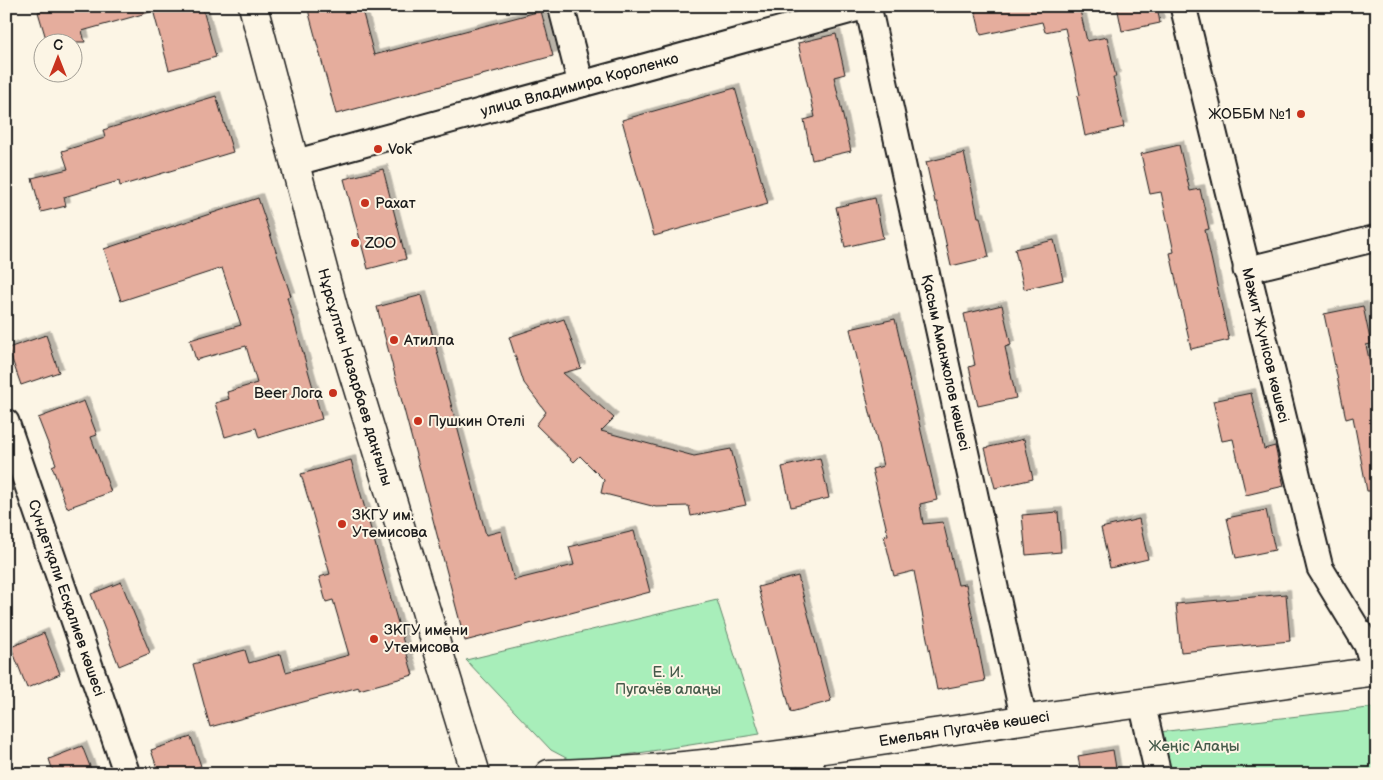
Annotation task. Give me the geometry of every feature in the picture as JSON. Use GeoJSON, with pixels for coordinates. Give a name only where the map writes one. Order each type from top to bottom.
{"type":"FeatureCollection","features":[{"type":"Feature","properties":{"kind":"street","name":"Нұрсұлтан Назарбаев даңғылы"},"geometry":{"type":"LineString","coordinates":[[254,6],[333,307],[476,774]]}},
{"type":"Feature","properties":{"kind":"street"},"geometry":{"type":"LineString","coordinates":[[561,6],[581,84]]}},
{"type":"Feature","properties":{"kind":"street","name":"улица Владимира Короленко"},"geometry":{"type":"LineString","coordinates":[[294,163],[867,6]]}},
{"type":"Feature","properties":{"kind":"street","name":"Қасым Аманжолов көшесі"},"geometry":{"type":"LineString","coordinates":[[867,6],[1024,720]]}},
{"type":"Feature","properties":{"kind":"street","name":"Мәжит Жүнісов көшесі"},"geometry":{"type":"LineString","coordinates":[[1183,6],[1320,568],[1367,645],[1376,671]]}},
{"type":"Feature","properties":{"kind":"street"},"geometry":{"type":"LineString","coordinates":[[1246,270],[1377,238]]}},
{"type":"Feature","properties":{"kind":"street","name":"Сүндетқали Есқалиев көшесі"},"geometry":{"type":"LineString","coordinates":[[6,422],[127,774]]}},
{"type":"Feature","properties":{"kind":"street","name":"Емельян Пугачёв көшесі"},"geometry":{"type":"LineString","coordinates":[[549,774],[810,763],[1024,720],[1376,671]]}},
{"type":"Feature","properties":{"kind":"street"},"geometry":{"type":"LineString","coordinates":[[1142,703],[1158,774]]}},
{"type":"Feature","properties":{"kind":"green space","name":"Е. И. Пугачёв алаңы"},"geometry":{"type":"Polygon","coordinates":[[[717,600],[760,734],[594,760],[568,759],[551,750],[466,660],[717,600]]]}},
{"type":"Feature","properties":{"kind":"green space","name":"Жеңіс Алаңы"},"geometry":{"type":"Polygon","coordinates":[[[1377,707],[1377,774],[1169,774],[1159,732],[1377,707]]]}},
{"type":"Feature","properties":{"kind":"building"},"geometry":{"type":"Polygon","coordinates":[[[57,6],[149,6],[150,12],[82,31],[85,42],[82,42],[82,32],[44,32],[38,12],[57,6]]]}},
{"type":"Feature","properties":{"kind":"building"},"geometry":{"type":"Polygon","coordinates":[[[152,6],[202,6],[216,57],[169,70],[152,6]]]}},
{"type":"Feature","properties":{"kind":"building"},"geometry":{"type":"Polygon","coordinates":[[[307,6],[361,6],[374,55],[541,11],[553,56],[336,114],[307,6]]]}},
{"type":"Feature","properties":{"kind":"building"},"geometry":{"type":"Polygon","coordinates":[[[974,6],[1079,6],[1087,41],[1107,37],[1116,77],[1113,77],[1124,127],[1085,136],[1077,96],[1080,95],[1065,28],[1045,32],[1042,22],[981,35],[974,6]]]}},
{"type":"Feature","properties":{"kind":"building"},"geometry":{"type":"Polygon","coordinates":[[[1117,6],[1157,6],[1160,23],[1122,31],[1117,6]]]}},
{"type":"Feature","properties":{"kind":"building"},"geometry":{"type":"Polygon","coordinates":[[[836,34],[845,74],[834,77],[851,151],[812,160],[804,120],[815,117],[798,43],[836,34]]]}},
{"type":"Feature","properties":{"kind":"building"},"geometry":{"type":"Polygon","coordinates":[[[735,88],[768,204],[654,236],[622,120],[735,88]]]}},
{"type":"Feature","properties":{"kind":"building"},"geometry":{"type":"Polygon","coordinates":[[[216,96],[233,152],[120,186],[119,181],[64,197],[66,206],[41,212],[32,178],[68,169],[62,151],[105,138],[103,130],[216,96]]]}},
{"type":"Feature","properties":{"kind":"building"},"geometry":{"type":"Polygon","coordinates":[[[1179,145],[1190,191],[1200,189],[1209,229],[1205,230],[1229,340],[1191,349],[1170,253],[1174,252],[1161,192],[1150,194],[1141,154],[1179,145]]]}},
{"type":"Feature","properties":{"kind":"building"},"geometry":{"type":"Polygon","coordinates":[[[964,153],[989,257],[951,266],[926,162],[964,153]]]}},
{"type":"Feature","properties":{"kind":"building"},"geometry":{"type":"Polygon","coordinates":[[[383,169],[406,259],[368,269],[344,179],[383,169]]]}},
{"type":"Feature","properties":{"kind":"building"},"geometry":{"type":"Polygon","coordinates":[[[258,198],[291,296],[287,297],[322,419],[259,438],[256,428],[225,437],[215,403],[229,399],[227,392],[257,383],[246,346],[196,360],[190,340],[241,325],[222,268],[121,301],[104,249],[258,198]]]}},
{"type":"Feature","properties":{"kind":"building"},"geometry":{"type":"Polygon","coordinates":[[[875,198],[883,238],[845,247],[836,207],[875,198]]]}},
{"type":"Feature","properties":{"kind":"building"},"geometry":{"type":"Polygon","coordinates":[[[1054,240],[1063,280],[1024,289],[1015,249],[1054,240]]]}},
{"type":"Feature","properties":{"kind":"building"},"geometry":{"type":"Polygon","coordinates":[[[422,295],[486,535],[501,531],[514,580],[574,565],[569,547],[634,531],[650,592],[465,641],[377,307],[422,295]]]}},
{"type":"Feature","properties":{"kind":"building"},"geometry":{"type":"Polygon","coordinates":[[[1002,305],[1011,345],[1005,347],[1016,398],[978,406],[969,367],[975,365],[964,314],[1002,305]]]}},
{"type":"Feature","properties":{"kind":"building"},"geometry":{"type":"Polygon","coordinates":[[[1363,306],[1371,344],[1366,345],[1377,396],[1377,491],[1367,491],[1353,417],[1346,419],[1324,314],[1363,306]]]}},
{"type":"Feature","properties":{"kind":"building"},"geometry":{"type":"Polygon","coordinates":[[[564,319],[581,368],[563,373],[614,418],[601,431],[694,456],[731,449],[746,505],[691,516],[689,506],[656,507],[601,493],[604,480],[580,456],[574,462],[536,425],[546,412],[524,383],[509,337],[564,319]]]}},
{"type":"Feature","properties":{"kind":"building"},"geometry":{"type":"Polygon","coordinates":[[[895,319],[937,500],[920,504],[923,524],[943,522],[958,585],[966,584],[985,681],[937,690],[914,571],[894,576],[884,536],[888,535],[872,469],[883,466],[850,329],[895,319]]]}},
{"type":"Feature","properties":{"kind":"building"},"geometry":{"type":"Polygon","coordinates":[[[46,335],[59,372],[21,385],[8,348],[46,335]]]}},
{"type":"Feature","properties":{"kind":"building"},"geometry":{"type":"Polygon","coordinates":[[[1251,393],[1264,449],[1275,446],[1284,486],[1246,495],[1233,439],[1222,441],[1213,401],[1251,393]]]}},
{"type":"Feature","properties":{"kind":"building"},"geometry":{"type":"Polygon","coordinates":[[[84,401],[97,435],[91,437],[111,492],[67,508],[52,466],[56,464],[38,418],[84,401]]]}},
{"type":"Feature","properties":{"kind":"building"},"geometry":{"type":"Polygon","coordinates":[[[1024,439],[1033,479],[995,488],[985,448],[1024,439]]]}},
{"type":"Feature","properties":{"kind":"building"},"geometry":{"type":"Polygon","coordinates":[[[820,458],[829,498],[791,507],[782,467],[820,458]]]}},
{"type":"Feature","properties":{"kind":"building"},"geometry":{"type":"Polygon","coordinates":[[[351,460],[413,675],[359,690],[359,687],[210,727],[193,664],[245,650],[249,663],[281,654],[286,672],[349,655],[333,600],[326,602],[319,577],[330,574],[301,474],[351,460]]]}},
{"type":"Feature","properties":{"kind":"building"},"geometry":{"type":"Polygon","coordinates":[[[1266,510],[1275,550],[1236,558],[1227,518],[1266,510]]]}},
{"type":"Feature","properties":{"kind":"building"},"geometry":{"type":"Polygon","coordinates":[[[1058,512],[1061,552],[1026,555],[1022,515],[1058,512]]]}},
{"type":"Feature","properties":{"kind":"building"},"geometry":{"type":"Polygon","coordinates":[[[1139,519],[1148,559],[1110,568],[1101,528],[1139,519]]]}},
{"type":"Feature","properties":{"kind":"building"},"geometry":{"type":"Polygon","coordinates":[[[798,576],[831,701],[791,712],[758,587],[798,576]]]}},
{"type":"Feature","properties":{"kind":"building"},"geometry":{"type":"Polygon","coordinates":[[[121,582],[150,653],[119,666],[91,594],[121,582]]]}},
{"type":"Feature","properties":{"kind":"building"},"geometry":{"type":"Polygon","coordinates":[[[1286,594],[1290,641],[1181,652],[1176,604],[1286,594]]]}},
{"type":"Feature","properties":{"kind":"building"},"geometry":{"type":"Polygon","coordinates":[[[44,633],[60,674],[27,688],[11,647],[44,633]]]}},
{"type":"Feature","properties":{"kind":"building"},"geometry":{"type":"Polygon","coordinates":[[[191,737],[201,766],[177,774],[159,774],[151,750],[191,737]]]}},
{"type":"Feature","properties":{"kind":"building"},"geometry":{"type":"Polygon","coordinates":[[[82,746],[93,774],[54,774],[49,759],[82,746]]]}},
{"type":"Feature","properties":{"kind":"building"},"geometry":{"type":"Polygon","coordinates":[[[1113,750],[1117,774],[1081,774],[1078,756],[1113,750]]]}},
{"type":"Feature","properties":{"kind":"place","name":"ЖОББМ №1"},"geometry":{"type":"Point","coordinates":[1301,114]}},
{"type":"Feature","properties":{"kind":"place","name":"Vok"},"geometry":{"type":"Point","coordinates":[378,149]}},
{"type":"Feature","properties":{"kind":"place","name":"Рахат"},"geometry":{"type":"Point","coordinates":[365,203]}},
{"type":"Feature","properties":{"kind":"place","name":"ZOO"},"geometry":{"type":"Point","coordinates":[355,243]}},
{"type":"Feature","properties":{"kind":"place","name":"Атилла"},"geometry":{"type":"Point","coordinates":[394,340]}},
{"type":"Feature","properties":{"kind":"place","name":"Beer Лога"},"geometry":{"type":"Point","coordinates":[333,393]}},
{"type":"Feature","properties":{"kind":"place","name":"Пушкин Отелі"},"geometry":{"type":"Point","coordinates":[418,421]}},
{"type":"Feature","properties":{"kind":"place","name":"ЗКГУ им. Утемисова"},"geometry":{"type":"Point","coordinates":[342,524]}},
{"type":"Feature","properties":{"kind":"place","name":"ЗКГУ имени Утемисова"},"geometry":{"type":"Point","coordinates":[374,639]}}]}
